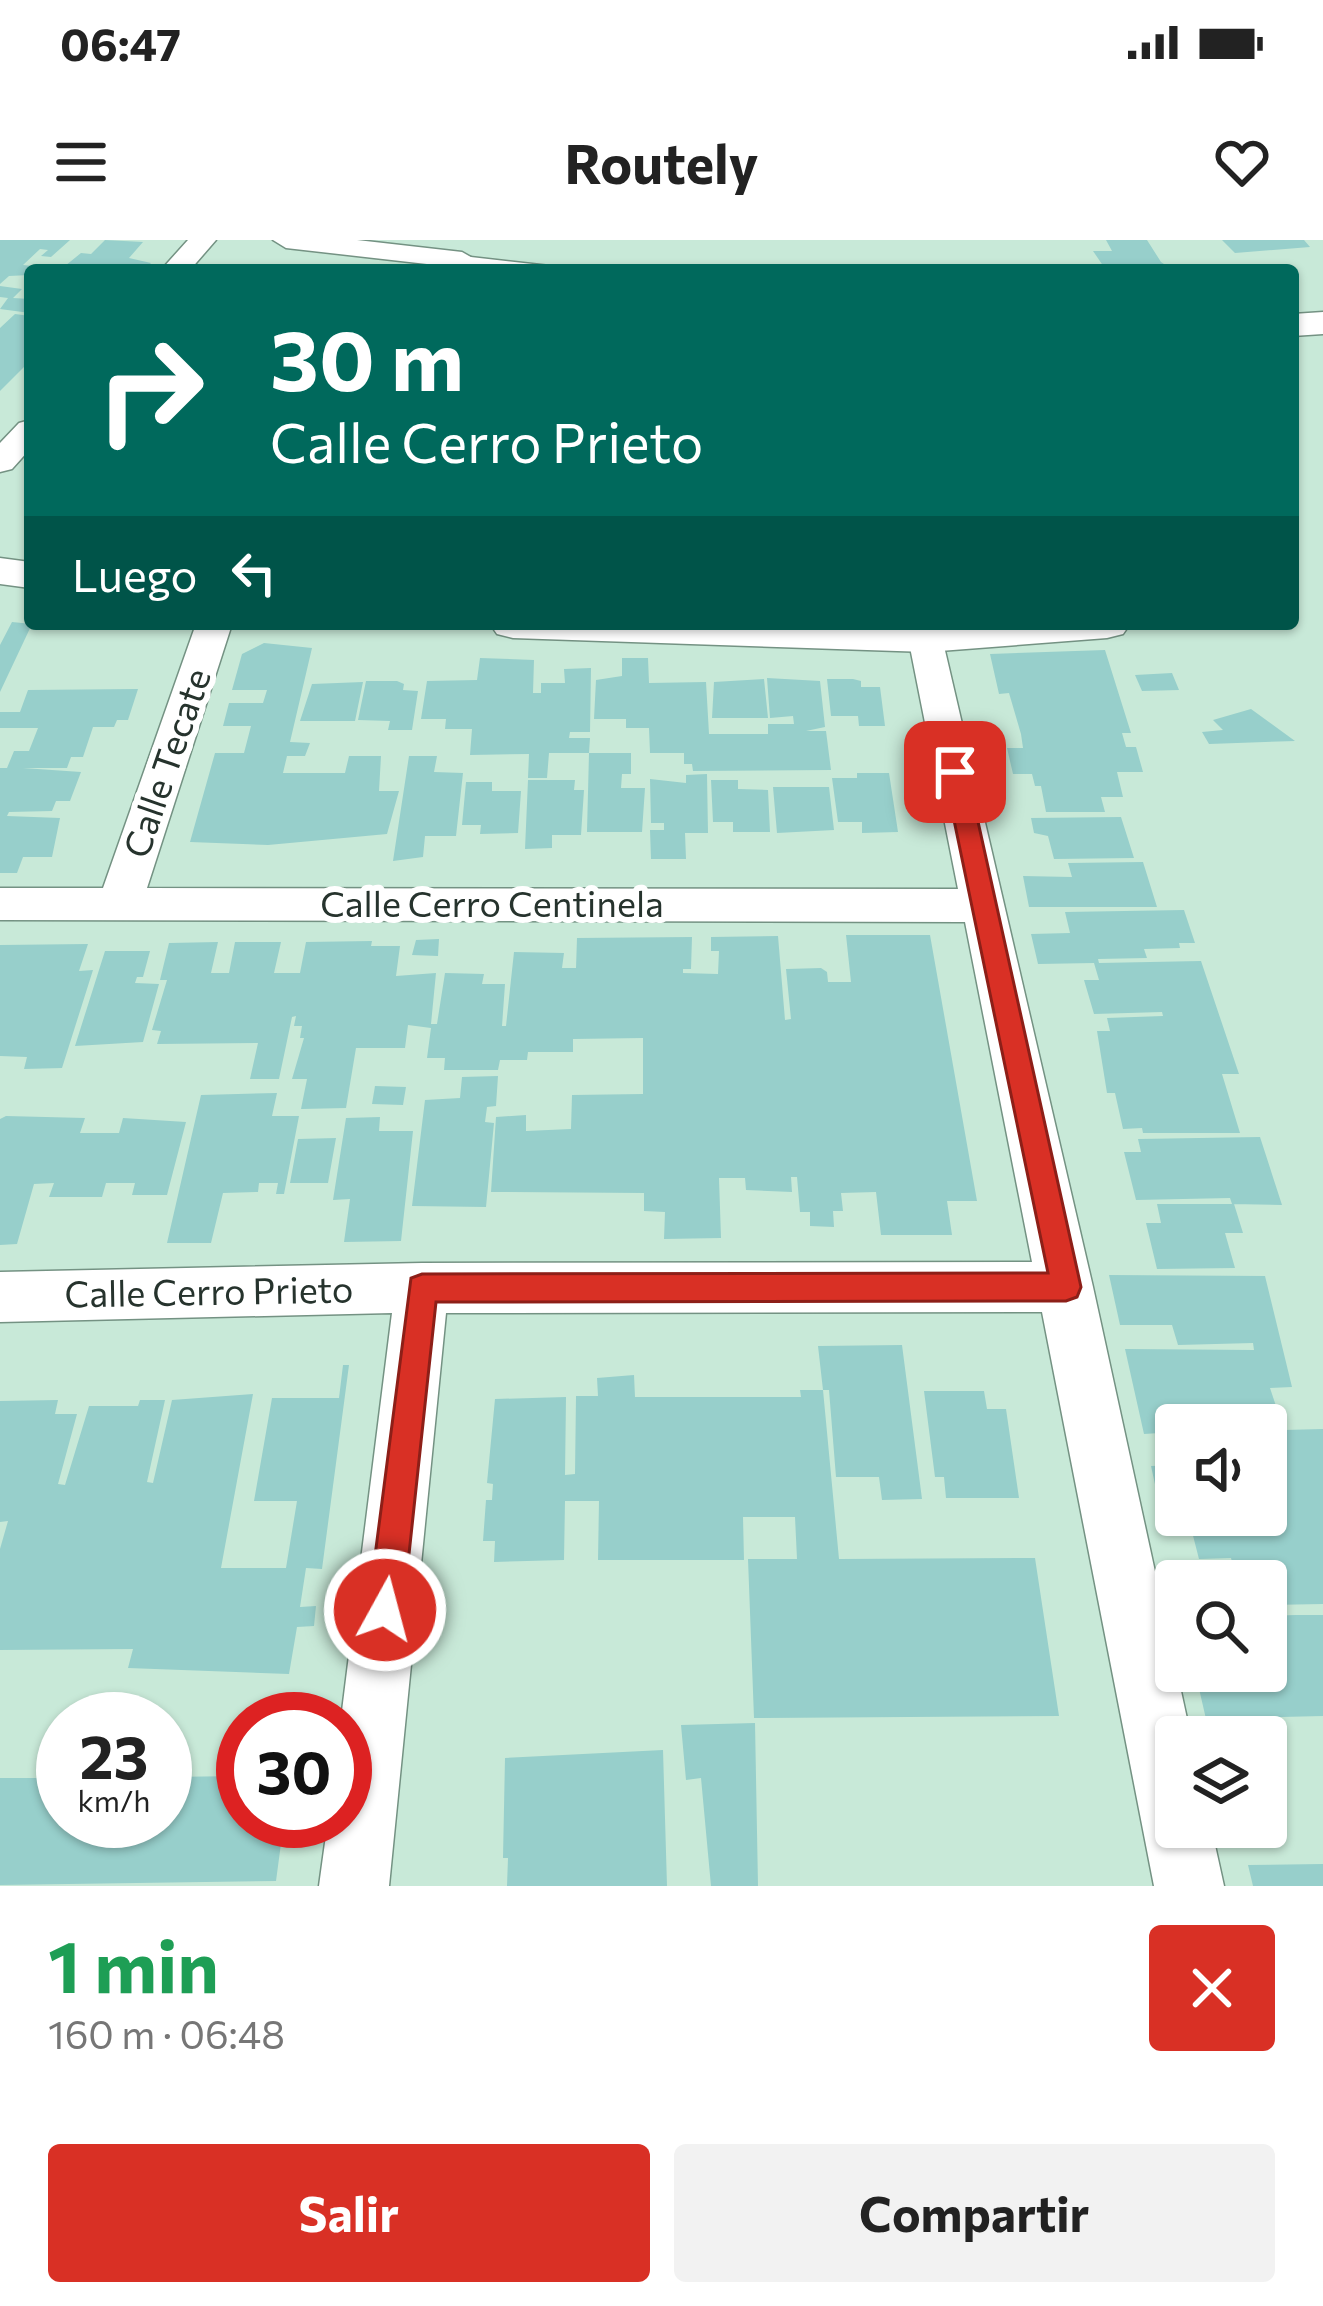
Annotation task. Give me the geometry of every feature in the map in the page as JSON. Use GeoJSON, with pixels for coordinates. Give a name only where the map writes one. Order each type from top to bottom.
{"type":"FeatureCollection","features":[{"type":"Feature","properties":{"kind":"street"},"geometry":{"type":"LineString","coordinates":[[180,264],[202,240]]}},
{"type":"Feature","properties":{"kind":"street"},"geometry":{"type":"LineString","coordinates":[[286,240],[464,257]]}},
{"type":"Feature","properties":{"kind":"street"},"geometry":{"type":"LineString","coordinates":[[0,463],[24,437]]}},
{"type":"Feature","properties":{"kind":"street","name":"Calle Tecate"},"geometry":{"type":"LineString","coordinates":[[120,902],[212,630]]}},
{"type":"Feature","properties":{"kind":"street"},"geometry":{"type":"LineString","coordinates":[[710,630],[927,637],[1024,630]]}},
{"type":"Feature","properties":{"kind":"street"},"geometry":{"type":"LineString","coordinates":[[927,637],[1155,1718]]}},
{"type":"Feature","properties":{"kind":"street","name":"Calle Cerro Centinela"},"geometry":{"type":"LineString","coordinates":[[0,904],[984,906]]}},
{"type":"Feature","properties":{"kind":"street","name":"Calle Cerro Prieto"},"geometry":{"type":"LineString","coordinates":[[0,1297],[422,1288],[1066,1287]]}},
{"type":"Feature","properties":{"kind":"street"},"geometry":{"type":"LineString","coordinates":[[354,1886],[422,1288]]}},
{"type":"Feature","properties":{"kind":"street"},"geometry":{"type":"LineString","coordinates":[[1182,1848],[1190,1886]]}},
{"type":"Feature","properties":{"kind":"lane"},"geometry":{"type":"LineString","coordinates":[[464,257],[510,264]]}},
{"type":"Feature","properties":{"kind":"building"},"geometry":{"type":"Polygon","coordinates":[[[0,240],[70,240],[51,257],[41,256],[48,250],[40,249],[23,265],[24,275],[9,276],[0,284],[0,240]]]}},
{"type":"Feature","properties":{"kind":"building"},"geometry":{"type":"Polygon","coordinates":[[[105,240],[143,242],[129,258],[151,263],[67,264],[81,253],[91,254],[105,240]]]}},
{"type":"Feature","properties":{"kind":"building"},"geometry":{"type":"Polygon","coordinates":[[[1106,240],[1147,240],[1164,264],[1102,264],[1093,251],[1112,251],[1106,240]]]}},
{"type":"Feature","properties":{"kind":"building"},"geometry":{"type":"Polygon","coordinates":[[[1222,240],[1304,240],[1310,247],[1235,253],[1222,240]]]}},
{"type":"Feature","properties":{"kind":"building"},"geometry":{"type":"Polygon","coordinates":[[[0,286],[22,289],[13,298],[24,299],[24,312],[0,309],[8,298],[0,297],[0,286]]]}},
{"type":"Feature","properties":{"kind":"building"},"geometry":{"type":"Polygon","coordinates":[[[15,314],[24,315],[24,367],[0,391],[0,328],[15,314]]]}},
{"type":"Feature","properties":{"kind":"building"},"geometry":{"type":"Polygon","coordinates":[[[12,622],[24,623],[24,630],[29,630],[0,692],[0,645],[12,622]]]}},
{"type":"Feature","properties":{"kind":"building"},"geometry":{"type":"Polygon","coordinates":[[[264,643],[312,648],[290,742],[310,743],[305,756],[287,756],[283,773],[345,773],[349,756],[381,756],[379,791],[399,791],[387,834],[268,845],[190,842],[215,753],[244,753],[251,726],[223,726],[229,703],[263,703],[267,690],[232,690],[242,654],[264,643]]]}},
{"type":"Feature","properties":{"kind":"building"},"geometry":{"type":"Polygon","coordinates":[[[1105,650],[1131,733],[1122,733],[1126,747],[1136,747],[1143,772],[1117,772],[1123,797],[1101,797],[1105,812],[1046,812],[1041,786],[1035,786],[1032,774],[1013,774],[1007,748],[1023,748],[1021,734],[1009,693],[999,694],[990,654],[1105,650]]]}},
{"type":"Feature","properties":{"kind":"building"},"geometry":{"type":"Polygon","coordinates":[[[480,658],[534,660],[533,693],[541,693],[541,683],[565,683],[564,669],[591,668],[590,732],[570,732],[569,738],[590,738],[589,753],[549,753],[547,778],[528,778],[529,754],[470,755],[472,729],[445,729],[446,719],[421,719],[427,681],[477,680],[480,658]]]}},
{"type":"Feature","properties":{"kind":"building"},"geometry":{"type":"Polygon","coordinates":[[[622,658],[648,658],[649,683],[706,682],[709,734],[768,734],[768,724],[794,724],[793,716],[770,718],[767,678],[820,681],[825,727],[806,731],[826,731],[831,770],[693,771],[692,764],[684,764],[684,753],[650,753],[649,728],[626,728],[626,719],[594,719],[596,680],[622,676],[622,658]]]}},
{"type":"Feature","properties":{"kind":"building"},"geometry":{"type":"Polygon","coordinates":[[[1172,673],[1179,690],[1142,691],[1135,675],[1172,673]]]}},
{"type":"Feature","properties":{"kind":"building"},"geometry":{"type":"Polygon","coordinates":[[[764,679],[768,718],[712,718],[714,682],[764,679]]]}},
{"type":"Feature","properties":{"kind":"building"},"geometry":{"type":"Polygon","coordinates":[[[827,679],[853,679],[861,681],[861,687],[880,687],[885,726],[859,726],[858,716],[831,716],[827,679]]]}},
{"type":"Feature","properties":{"kind":"building"},"geometry":{"type":"Polygon","coordinates":[[[366,681],[397,681],[404,684],[403,690],[418,691],[412,730],[388,730],[390,721],[358,720],[366,681]]]}},
{"type":"Feature","properties":{"kind":"building"},"geometry":{"type":"Polygon","coordinates":[[[363,682],[355,721],[300,721],[312,684],[363,682]]]}},
{"type":"Feature","properties":{"kind":"building"},"geometry":{"type":"Polygon","coordinates":[[[138,689],[128,720],[117,720],[114,727],[93,727],[83,757],[71,757],[67,768],[23,768],[81,772],[70,801],[56,801],[52,811],[9,812],[7,816],[60,818],[52,857],[23,857],[17,873],[0,873],[0,768],[7,768],[14,751],[29,751],[38,728],[0,728],[0,712],[20,712],[28,690],[138,689]]]}},
{"type":"Feature","properties":{"kind":"building"},"geometry":{"type":"Polygon","coordinates":[[[1251,709],[1295,741],[1209,744],[1202,732],[1223,730],[1213,720],[1251,709]]]}},
{"type":"Feature","properties":{"kind":"building"},"geometry":{"type":"Polygon","coordinates":[[[589,753],[631,753],[631,774],[622,774],[621,788],[645,788],[642,832],[587,832],[589,753]]]}},
{"type":"Feature","properties":{"kind":"building"},"geometry":{"type":"Polygon","coordinates":[[[409,756],[437,756],[434,772],[463,773],[456,836],[425,836],[423,857],[393,861],[409,756]]]}},
{"type":"Feature","properties":{"kind":"building"},"geometry":{"type":"Polygon","coordinates":[[[857,773],[889,773],[898,832],[862,833],[862,822],[838,822],[832,778],[857,778],[857,773]]]}},
{"type":"Feature","properties":{"kind":"building"},"geometry":{"type":"Polygon","coordinates":[[[707,774],[708,833],[685,833],[686,859],[651,859],[650,830],[664,830],[664,823],[651,823],[650,779],[686,783],[686,775],[707,774]]]}},
{"type":"Feature","properties":{"kind":"building"},"geometry":{"type":"Polygon","coordinates":[[[528,780],[575,780],[574,790],[584,790],[581,835],[552,835],[552,848],[525,849],[528,780]]]}},
{"type":"Feature","properties":{"kind":"building"},"geometry":{"type":"Polygon","coordinates":[[[711,780],[738,780],[738,789],[768,790],[770,832],[733,832],[733,822],[713,822],[711,780]]]}},
{"type":"Feature","properties":{"kind":"building"},"geometry":{"type":"Polygon","coordinates":[[[466,782],[492,782],[492,791],[521,791],[518,833],[480,834],[481,825],[462,825],[466,782]]]}},
{"type":"Feature","properties":{"kind":"building"},"geometry":{"type":"Polygon","coordinates":[[[773,787],[829,787],[834,830],[777,833],[773,787]]]}},
{"type":"Feature","properties":{"kind":"building"},"geometry":{"type":"Polygon","coordinates":[[[1121,817],[1134,858],[1054,859],[1048,836],[1034,833],[1031,818],[1121,817]]]}},
{"type":"Feature","properties":{"kind":"building"},"geometry":{"type":"Polygon","coordinates":[[[1143,862],[1157,907],[1029,907],[1023,876],[1072,877],[1068,863],[1143,862]]]}},
{"type":"Feature","properties":{"kind":"building"},"geometry":{"type":"Polygon","coordinates":[[[1184,910],[1195,943],[1144,949],[1147,958],[1098,959],[1099,963],[1201,961],[1239,1074],[1222,1074],[1240,1133],[1123,1129],[1115,1093],[1107,1093],[1097,1031],[1110,1031],[1107,1018],[1163,1016],[1162,1012],[1094,1014],[1084,980],[1099,980],[1094,963],[1038,964],[1031,934],[1070,933],[1065,912],[1184,910]]]}},
{"type":"Feature","properties":{"kind":"building"},"geometry":{"type":"Polygon","coordinates":[[[846,935],[930,935],[977,1201],[947,1201],[952,1235],[881,1235],[876,1192],[841,1193],[843,1211],[833,1211],[834,1227],[810,1226],[810,1212],[800,1212],[797,1177],[791,1177],[792,1192],[746,1190],[745,1178],[719,1178],[721,1238],[664,1239],[665,1212],[644,1211],[644,1193],[491,1192],[496,1117],[526,1115],[526,1131],[571,1129],[572,1095],[643,1094],[643,1038],[573,1039],[573,1052],[528,1052],[527,1060],[500,1060],[498,1070],[444,1070],[445,1058],[427,1058],[431,1028],[408,1025],[405,1048],[356,1048],[346,1108],[301,1109],[307,1079],[292,1079],[304,1038],[300,1038],[302,1026],[294,1026],[296,1016],[292,1017],[279,1079],[250,1079],[258,1043],[157,1044],[161,1031],[152,1030],[167,980],[160,980],[169,943],[218,942],[211,973],[229,973],[235,942],[281,942],[274,973],[300,973],[306,942],[372,941],[371,946],[400,946],[396,976],[436,973],[431,1024],[437,1024],[445,973],[484,974],[482,984],[505,984],[502,1026],[506,1026],[514,952],[564,953],[562,968],[576,968],[577,938],[692,937],[691,969],[683,973],[718,974],[719,951],[711,951],[711,937],[778,936],[785,1020],[791,1019],[786,969],[821,968],[828,982],[851,982],[846,935]]]}},
{"type":"Feature","properties":{"kind":"building"},"geometry":{"type":"Polygon","coordinates":[[[439,939],[438,956],[412,955],[416,940],[439,939]]]}},
{"type":"Feature","properties":{"kind":"building"},"geometry":{"type":"Polygon","coordinates":[[[88,944],[79,971],[93,970],[62,1068],[24,1069],[27,1057],[0,1056],[0,945],[88,944]]]}},
{"type":"Feature","properties":{"kind":"building"},"geometry":{"type":"Polygon","coordinates":[[[105,951],[150,951],[143,977],[135,983],[159,984],[143,1042],[75,1046],[105,951]]]}},
{"type":"Feature","properties":{"kind":"building"},"geometry":{"type":"Polygon","coordinates":[[[498,1076],[496,1106],[487,1107],[485,1122],[494,1123],[486,1207],[412,1206],[425,1100],[460,1098],[462,1077],[498,1076]]]}},
{"type":"Feature","properties":{"kind":"building"},"geometry":{"type":"Polygon","coordinates":[[[375,1086],[406,1087],[403,1105],[372,1104],[375,1086]]]}},
{"type":"Feature","properties":{"kind":"building"},"geometry":{"type":"Polygon","coordinates":[[[277,1093],[272,1116],[299,1116],[284,1194],[276,1194],[278,1183],[259,1183],[258,1192],[223,1193],[211,1243],[167,1243],[201,1095],[277,1093]]]}},
{"type":"Feature","properties":{"kind":"building"},"geometry":{"type":"Polygon","coordinates":[[[380,1117],[379,1131],[413,1131],[401,1241],[344,1242],[350,1199],[333,1200],[346,1118],[380,1117]]]}},
{"type":"Feature","properties":{"kind":"building"},"geometry":{"type":"Polygon","coordinates":[[[85,1118],[80,1133],[119,1133],[123,1118],[186,1122],[167,1195],[132,1195],[135,1183],[106,1183],[102,1197],[49,1197],[54,1183],[34,1184],[17,1244],[0,1245],[0,1119],[85,1118]]]}},
{"type":"Feature","properties":{"kind":"building"},"geometry":{"type":"Polygon","coordinates":[[[1260,1137],[1282,1205],[1232,1204],[1230,1198],[1136,1200],[1124,1152],[1141,1152],[1138,1139],[1260,1137]]]}},
{"type":"Feature","properties":{"kind":"building"},"geometry":{"type":"Polygon","coordinates":[[[336,1138],[328,1183],[290,1183],[298,1139],[336,1138]]]}},
{"type":"Feature","properties":{"kind":"building"},"geometry":{"type":"Polygon","coordinates":[[[1157,1204],[1234,1204],[1243,1233],[1225,1233],[1235,1268],[1157,1269],[1146,1223],[1161,1223],[1157,1204]]]}},
{"type":"Feature","properties":{"kind":"building"},"geometry":{"type":"Polygon","coordinates":[[[1109,1275],[1265,1276],[1292,1387],[1270,1388],[1275,1404],[1155,1404],[1155,1433],[1144,1434],[1125,1349],[1254,1350],[1253,1343],[1178,1345],[1172,1325],[1120,1325],[1109,1275]]]}},
{"type":"Feature","properties":{"kind":"building"},"geometry":{"type":"Polygon","coordinates":[[[902,1345],[922,1499],[882,1500],[879,1477],[836,1477],[829,1390],[823,1390],[818,1346],[902,1345]]]}},
{"type":"Feature","properties":{"kind":"building"},"geometry":{"type":"Polygon","coordinates":[[[343,1365],[349,1365],[322,1569],[306,1568],[300,1607],[316,1606],[314,1626],[297,1627],[289,1674],[128,1668],[133,1649],[0,1650],[0,1549],[8,1521],[0,1522],[0,1401],[58,1400],[55,1414],[77,1414],[58,1484],[65,1485],[89,1406],[138,1406],[140,1400],[165,1400],[147,1482],[153,1483],[172,1400],[253,1394],[221,1568],[286,1568],[297,1501],[254,1501],[272,1398],[339,1398],[343,1365]]]}},
{"type":"Feature","properties":{"kind":"building"},"geometry":{"type":"Polygon","coordinates":[[[634,1375],[635,1397],[801,1397],[800,1390],[823,1390],[839,1559],[1035,1558],[1059,1716],[754,1718],[748,1559],[797,1559],[795,1517],[743,1517],[744,1560],[598,1560],[599,1501],[565,1501],[564,1560],[494,1562],[495,1541],[483,1541],[486,1500],[492,1500],[493,1484],[487,1483],[495,1399],[566,1397],[565,1475],[575,1474],[576,1396],[598,1396],[597,1378],[634,1375]]]}},
{"type":"Feature","properties":{"kind":"building"},"geometry":{"type":"Polygon","coordinates":[[[924,1391],[984,1391],[987,1409],[1006,1409],[1019,1498],[946,1498],[944,1477],[935,1477],[924,1391]]]}},
{"type":"Feature","properties":{"kind":"building"},"geometry":{"type":"Polygon","coordinates":[[[1323,1429],[1323,1604],[1287,1605],[1287,1560],[1199,1559],[1193,1536],[1287,1536],[1287,1430],[1323,1429]]]}},
{"type":"Feature","properties":{"kind":"building"},"geometry":{"type":"Polygon","coordinates":[[[1323,1615],[1323,1716],[1205,1716],[1200,1692],[1287,1692],[1287,1616],[1323,1615]]]}},
{"type":"Feature","properties":{"kind":"building"},"geometry":{"type":"Polygon","coordinates":[[[755,1723],[758,1886],[711,1886],[701,1778],[686,1780],[681,1725],[755,1723]]]}},
{"type":"Feature","properties":{"kind":"building"},"geometry":{"type":"Polygon","coordinates":[[[663,1750],[667,1886],[507,1886],[505,1758],[663,1750]]]}},
{"type":"Feature","properties":{"kind":"building"},"geometry":{"type":"Polygon","coordinates":[[[216,1776],[216,1848],[280,1848],[276,1881],[0,1885],[0,1778],[36,1778],[36,1848],[192,1848],[192,1777],[216,1776]]]}},
{"type":"Feature","properties":{"kind":"building"},"geometry":{"type":"Polygon","coordinates":[[[1323,1864],[1323,1886],[1253,1886],[1248,1865],[1323,1864]]]}},
{"type":"Feature","properties":{"kind":"route"},"geometry":{"type":"LineString","coordinates":[[385,1610],[422,1288],[1066,1287],[955,772]]}}]}
